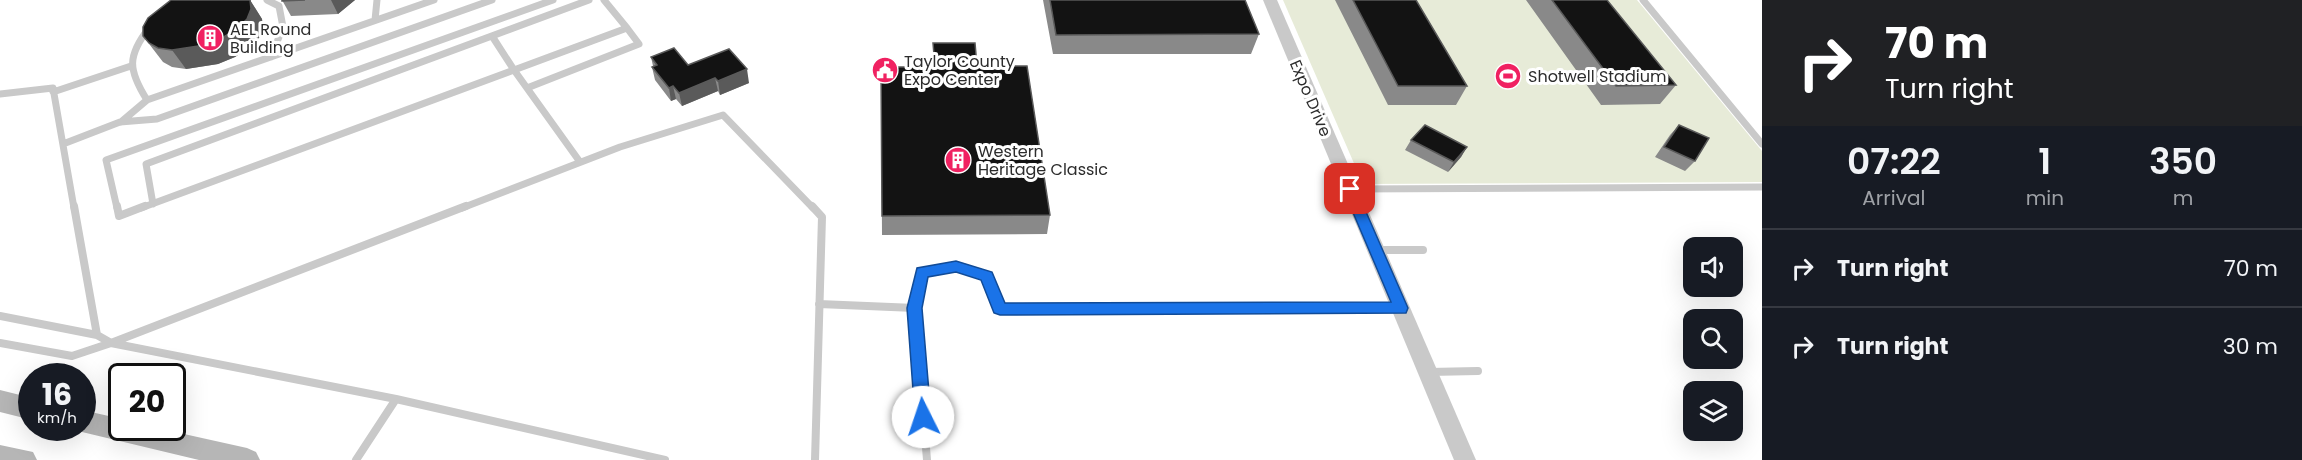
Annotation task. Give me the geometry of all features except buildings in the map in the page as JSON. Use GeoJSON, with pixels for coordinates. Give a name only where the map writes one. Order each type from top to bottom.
{"type":"FeatureCollection","features":[{"type":"Feature","properties":{"kind":"main road"},"geometry":{"type":"LineString","coordinates":[[0,401],[18,406]]}},
{"type":"Feature","properties":{"kind":"main road"},"geometry":{"type":"LineString","coordinates":[[96,424],[247,460]]}},
{"type":"Feature","properties":{"kind":"main road"},"geometry":{"type":"LineString","coordinates":[[0,456],[24,460]]}},
{"type":"Feature","properties":{"kind":"street","name":"Expo Drive"},"geometry":{"type":"LineString","coordinates":[[1270,0],[1466,460]]}},
{"type":"Feature","properties":{"kind":"lane"},"geometry":{"type":"LineString","coordinates":[[267,0],[279,6],[283,27],[271,57]]}},
{"type":"Feature","properties":{"kind":"lane"},"geometry":{"type":"LineString","coordinates":[[375,20],[377,0]]}},
{"type":"Feature","properties":{"kind":"lane"},"geometry":{"type":"LineString","coordinates":[[120,123],[147,100],[434,0]]}},
{"type":"Feature","properties":{"kind":"lane"},"geometry":{"type":"LineString","coordinates":[[63,144],[120,123],[156,119],[492,0]]}},
{"type":"Feature","properties":{"kind":"lane"},"geometry":{"type":"LineString","coordinates":[[553,0],[106,160],[119,216],[627,28]]}},
{"type":"Feature","properties":{"kind":"lane"},"geometry":{"type":"LineString","coordinates":[[153,204],[146,164],[589,0]]}},
{"type":"Feature","properties":{"kind":"lane"},"geometry":{"type":"LineString","coordinates":[[527,88],[639,44],[604,0]]}},
{"type":"Feature","properties":{"kind":"lane"},"geometry":{"type":"LineString","coordinates":[[1643,0],[1762,144]]}},
{"type":"Feature","properties":{"kind":"lane"},"geometry":{"type":"LineString","coordinates":[[147,100],[136,84],[130,57],[135,44],[154,22]]}},
{"type":"Feature","properties":{"kind":"lane"},"geometry":{"type":"LineString","coordinates":[[492,36],[580,162]]}},
{"type":"Feature","properties":{"kind":"lane"},"geometry":{"type":"LineString","coordinates":[[53,92],[131,66]]}},
{"type":"Feature","properties":{"kind":"lane"},"geometry":{"type":"LineString","coordinates":[[0,94],[53,88],[97,335]]}},
{"type":"Feature","properties":{"kind":"lane"},"geometry":{"type":"LineString","coordinates":[[0,343],[72,356],[620,147],[723,115],[822,217],[815,460]]}},
{"type":"Feature","properties":{"kind":"lane"},"geometry":{"type":"LineString","coordinates":[[1350,189],[1762,187]]}},
{"type":"Feature","properties":{"kind":"lane"},"geometry":{"type":"LineString","coordinates":[[1376,250],[1423,250]]}},
{"type":"Feature","properties":{"kind":"lane"},"geometry":{"type":"LineString","coordinates":[[927,460],[915,308],[922,272],[956,266],[987,276],[1000,309],[1401,308]]}},
{"type":"Feature","properties":{"kind":"lane"},"geometry":{"type":"LineString","coordinates":[[819,304],[915,308]]}},
{"type":"Feature","properties":{"kind":"lane"},"geometry":{"type":"LineString","coordinates":[[0,316],[97,335],[111,343],[396,399],[664,460]]}},
{"type":"Feature","properties":{"kind":"lane"},"geometry":{"type":"LineString","coordinates":[[1428,372],[1478,371]]}},
{"type":"Feature","properties":{"kind":"lane"},"geometry":{"type":"LineString","coordinates":[[356,460],[396,399]]}},
{"type":"Feature","properties":{"kind":"green space","name":"Shotwell Stadium"},"geometry":{"type":"Polygon","coordinates":[[[1283,0],[1637,0],[1762,151],[1762,182],[1363,184],[1283,0]]]}},
{"type":"Feature","properties":{"kind":"place","name":"AEL Round Building"},"geometry":{"type":"Point","coordinates":[210,38]}},
{"type":"Feature","properties":{"kind":"place","name":"Taylor County Expo Center"},"geometry":{"type":"Point","coordinates":[885,70]}},
{"type":"Feature","properties":{"kind":"place","name":"Shotwell Stadium"},"geometry":{"type":"Point","coordinates":[1508,76]}},
{"type":"Feature","properties":{"kind":"place","name":"Western Heritage Classic"},"geometry":{"type":"Point","coordinates":[958,160]}},
{"type":"Feature","properties":{"kind":"route"},"geometry":{"type":"LineString","coordinates":[[923,417],[915,308],[922,272],[956,266],[987,276],[1000,309],[1401,308],[1350,189]]}}]}
